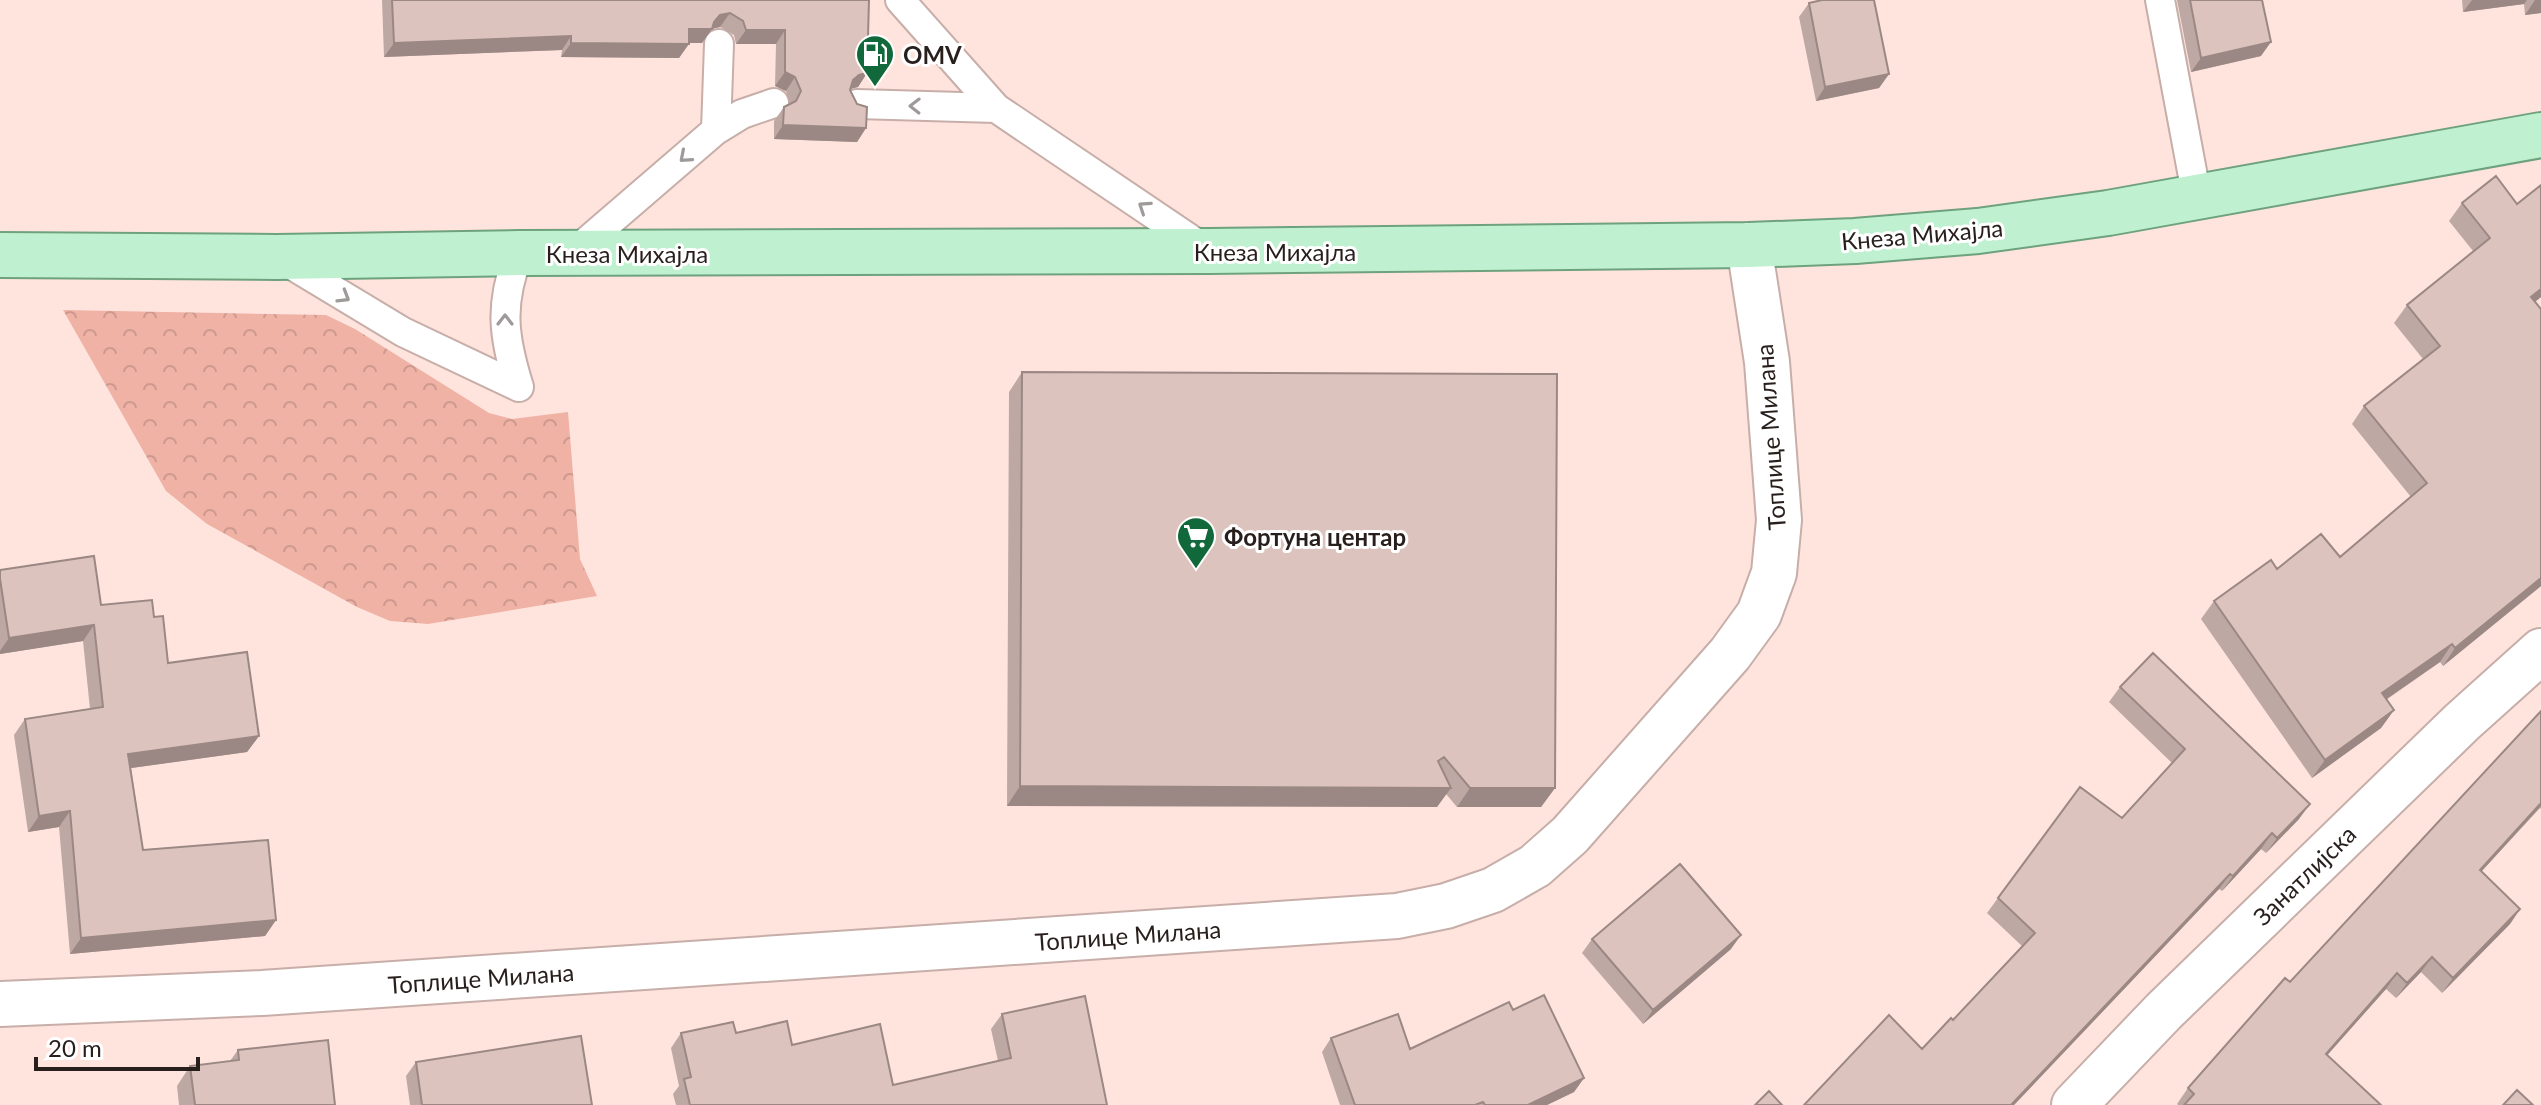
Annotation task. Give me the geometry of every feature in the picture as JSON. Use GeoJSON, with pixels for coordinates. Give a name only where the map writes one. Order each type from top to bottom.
{"type":"FeatureCollection","features":[{"type":"Feature","properties":{"kind":"main road","name":"Кнеза Михајла"},"geometry":{"type":"LineString","coordinates":[[0,255],[277,257],[519,253],[1209,251],[1855,241],[1978,231],[2197,198],[2541,135]]}},
{"type":"Feature","properties":{"kind":"street","name":"Топлице Милана"},"geometry":{"type":"LineString","coordinates":[[0,1004],[262,993],[1397,916],[1446,906],[1493,890],[1535,866],[1570,835],[1730,654],[1759,614],[1774,573],[1779,520],[1768,373],[1749,245]]}},
{"type":"Feature","properties":{"kind":"street","name":"Занатлијска"},"geometry":{"type":"LineString","coordinates":[[2074,1105],[2164,1011],[2496,689],[2541,651]]}},
{"type":"Feature","properties":{"kind":"lane"},"geometry":{"type":"LineString","coordinates":[[900,0],[996,108],[1209,251]]}},
{"type":"Feature","properties":{"kind":"lane"},"geometry":{"type":"LineString","coordinates":[[2160,0],[2197,198]]}},
{"type":"Feature","properties":{"kind":"lane"},"geometry":{"type":"LineString","coordinates":[[716,130],[719,44]]}},
{"type":"Feature","properties":{"kind":"lane"},"geometry":{"type":"LineString","coordinates":[[572,254],[716,130],[742,114],[774,103]]}},
{"type":"Feature","properties":{"kind":"lane"},"geometry":{"type":"LineString","coordinates":[[857,104],[996,108]]}},
{"type":"Feature","properties":{"kind":"lane"},"geometry":{"type":"LineString","coordinates":[[277,257],[403,332],[519,387],[507,347],[504,320],[507,290],[519,253]]}},
{"type":"Feature","properties":{"kind":"green space"},"geometry":{"type":"Polygon","coordinates":[[[63,310],[326,315],[355,329],[489,413],[512,419],[568,412],[580,559],[597,596],[428,624],[390,621],[357,607],[207,524],[166,491],[63,310]]]}},
{"type":"Feature","properties":{"kind":"building"},"geometry":{"type":"Polygon","coordinates":[[[392,0],[869,0],[867,73],[853,80],[850,90],[857,104],[867,107],[866,128],[783,125],[784,107],[796,101],[801,91],[795,77],[785,72],[785,30],[746,30],[743,21],[730,13],[720,15],[712,29],[689,29],[689,44],[571,43],[571,36],[394,43],[392,0]]]}},
{"type":"Feature","properties":{"kind":"building"},"geometry":{"type":"Polygon","coordinates":[[[1874,0],[1889,74],[1825,87],[1809,3],[1874,0]]]}},
{"type":"Feature","properties":{"kind":"building"},"geometry":{"type":"Polygon","coordinates":[[[2190,0],[2262,0],[2271,42],[2201,58],[2190,0]]]}},
{"type":"Feature","properties":{"kind":"building"},"geometry":{"type":"Polygon","coordinates":[[[2496,176],[2517,204],[2541,185],[2541,289],[2531,297],[2541,309],[2541,578],[2455,648],[2452,644],[2382,693],[2394,710],[2325,760],[2214,601],[2271,560],[2277,569],[2321,534],[2340,557],[2427,483],[2364,406],[2440,346],[2407,305],[2490,238],[2462,203],[2496,176]]]}},
{"type":"Feature","properties":{"kind":"building"},"geometry":{"type":"Polygon","coordinates":[[[1022,372],[1557,374],[1555,788],[1470,788],[1444,757],[1438,761],[1451,788],[1020,786],[1022,372]]]}},
{"type":"Feature","properties":{"kind":"building"},"geometry":{"type":"Polygon","coordinates":[[[94,556],[101,605],[152,600],[154,617],[163,616],[168,663],[247,652],[259,736],[128,754],[143,850],[268,840],[276,920],[81,938],[70,811],[39,816],[25,719],[103,707],[94,625],[9,638],[0,570],[94,556]]]}},
{"type":"Feature","properties":{"kind":"building"},"geometry":{"type":"Polygon","coordinates":[[[2153,653],[2310,804],[2277,838],[2272,833],[2233,876],[2230,874],[2011,1105],[1804,1105],[1889,1015],[1922,1049],[2035,933],[1998,898],[2080,787],[2122,818],[2185,749],[2120,687],[2153,653]]]}},
{"type":"Feature","properties":{"kind":"building"},"geometry":{"type":"Polygon","coordinates":[[[2541,711],[2541,803],[2480,870],[2520,909],[2453,978],[2432,957],[2407,983],[2397,973],[2326,1054],[2381,1105],[2184,1105],[2194,1094],[2188,1088],[2285,978],[2290,982],[2541,711]]]}},
{"type":"Feature","properties":{"kind":"building"},"geometry":{"type":"Polygon","coordinates":[[[1680,864],[1741,935],[1653,1010],[1592,939],[1680,864]]]}},
{"type":"Feature","properties":{"kind":"building"},"geometry":{"type":"Polygon","coordinates":[[[1544,995],[1584,1078],[1528,1105],[1485,1105],[1483,1102],[1475,1105],[1355,1105],[1331,1038],[1398,1014],[1410,1049],[1509,1002],[1513,1010],[1544,995]]]}},
{"type":"Feature","properties":{"kind":"building"},"geometry":{"type":"Polygon","coordinates":[[[1085,996],[1107,1105],[690,1105],[684,1079],[691,1077],[681,1033],[733,1022],[736,1033],[787,1021],[792,1045],[880,1024],[893,1085],[1011,1058],[1002,1014],[1085,996]]]}},
{"type":"Feature","properties":{"kind":"building"},"geometry":{"type":"Polygon","coordinates":[[[581,1036],[592,1105],[422,1105],[416,1062],[581,1036]]]}},
{"type":"Feature","properties":{"kind":"building"},"geometry":{"type":"Polygon","coordinates":[[[328,1040],[335,1105],[195,1105],[190,1066],[239,1060],[238,1050],[328,1040]]]}},
{"type":"Feature","properties":{"kind":"building"},"geometry":{"type":"Polygon","coordinates":[[[2517,1090],[2533,1105],[2503,1105],[2517,1090]]]}},
{"type":"Feature","properties":{"kind":"building"},"geometry":{"type":"Polygon","coordinates":[[[1769,1091],[1782,1105],[1755,1105],[1769,1091]]]}},
{"type":"Feature","properties":{"kind":"place","name":"OMV"},"geometry":{"type":"Point","coordinates":[875,88]}},
{"type":"Feature","properties":{"kind":"place","name":"Фортуна центар"},"geometry":{"type":"Point","coordinates":[1196,570]}}]}
